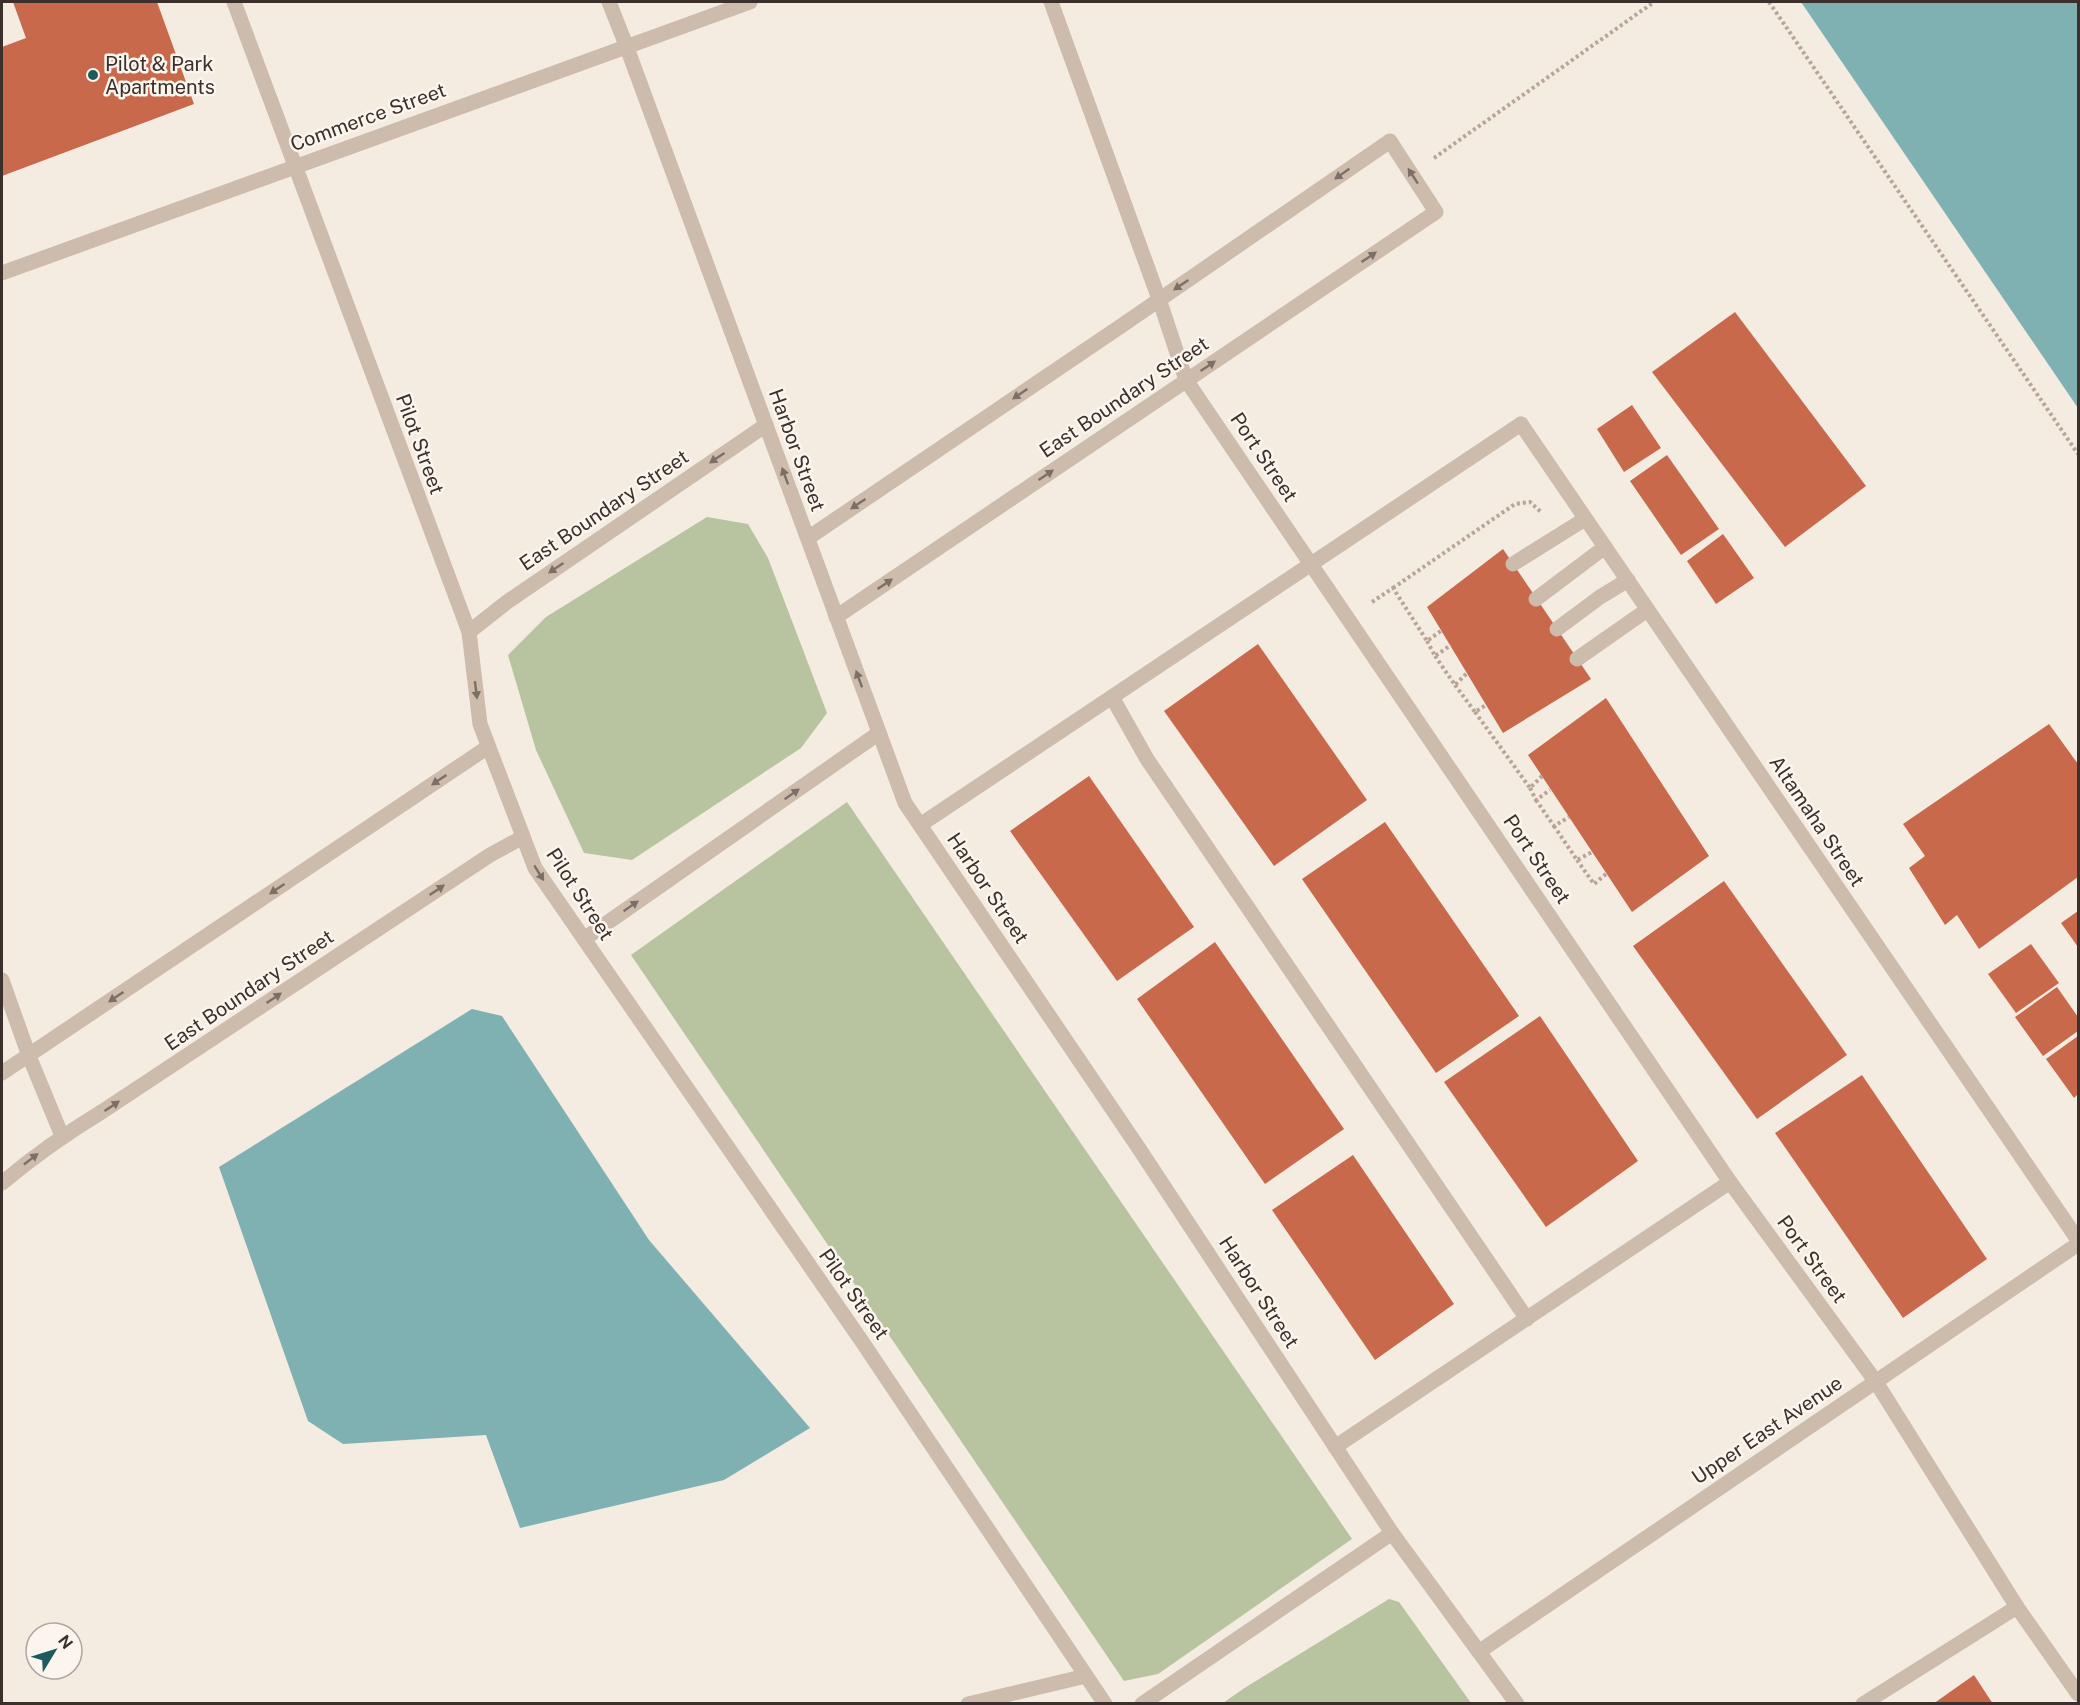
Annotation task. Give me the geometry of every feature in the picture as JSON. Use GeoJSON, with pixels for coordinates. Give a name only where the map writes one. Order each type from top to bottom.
{"type":"FeatureCollection","features":[{"type":"Feature","properties":{"kind":"street","name":"Pilot Street"},"geometry":{"type":"LineString","coordinates":[[234,2],[469,632],[480,724],[535,868],[863,1343],[1105,1704]]}},
{"type":"Feature","properties":{"kind":"street","name":"Harbor Street"},"geometry":{"type":"LineString","coordinates":[[609,2],[905,803],[1140,1150],[1392,1533],[1517,1704]]}},
{"type":"Feature","properties":{"kind":"street","name":"Commerce Street"},"geometry":{"type":"LineString","coordinates":[[2,273],[626,45],[750,2]]}},
{"type":"Feature","properties":{"kind":"street","name":"Port Street"},"geometry":{"type":"LineString","coordinates":[[1051,2],[1186,380],[1730,1182],[1876,1382],[2017,1607],[2079,1694]]}},
{"type":"Feature","properties":{"kind":"street","name":"East Boundary Street"},"geometry":{"type":"LineString","coordinates":[[836,616],[1436,212],[1390,141],[1159,300]]}},
{"type":"Feature","properties":{"kind":"street"},"geometry":{"type":"LineString","coordinates":[[808,538],[1159,300]]}},
{"type":"Feature","properties":{"kind":"street","name":"Altamaha Street"},"geometry":{"type":"LineString","coordinates":[[1312,564],[1521,424],[2079,1242]]}},
{"type":"Feature","properties":{"kind":"street","name":"East Boundary Street"},"geometry":{"type":"LineString","coordinates":[[469,632],[516,595],[766,425]]}},
{"type":"Feature","properties":{"kind":"street"},"geometry":{"type":"LineString","coordinates":[[1513,564],[1585,519]]}},
{"type":"Feature","properties":{"kind":"street"},"geometry":{"type":"LineString","coordinates":[[1536,599],[1605,547]]}},
{"type":"Feature","properties":{"kind":"street"},"geometry":{"type":"LineString","coordinates":[[920,825],[1312,564]]}},
{"type":"Feature","properties":{"kind":"street"},"geometry":{"type":"LineString","coordinates":[[1557,629],[1600,597],[1628,580]]}},
{"type":"Feature","properties":{"kind":"street"},"geometry":{"type":"LineString","coordinates":[[1577,659],[1647,610]]}},
{"type":"Feature","properties":{"kind":"street"},"geometry":{"type":"LineString","coordinates":[[1112,697],[1147,759],[1527,1319]]}},
{"type":"Feature","properties":{"kind":"street"},"geometry":{"type":"LineString","coordinates":[[584,939],[879,734]]}},
{"type":"Feature","properties":{"kind":"street"},"geometry":{"type":"LineString","coordinates":[[2,1073],[488,747]]}},
{"type":"Feature","properties":{"kind":"street","name":"East Boundary Street"},"geometry":{"type":"LineString","coordinates":[[2,1183],[62,1136],[113,1105],[484,859],[522,837]]}},
{"type":"Feature","properties":{"kind":"street"},"geometry":{"type":"LineString","coordinates":[[2,980],[29,1056],[62,1136]]}},
{"type":"Feature","properties":{"kind":"street"},"geometry":{"type":"LineString","coordinates":[[1335,1447],[1730,1182]]}},
{"type":"Feature","properties":{"kind":"street","name":"Upper East Avenue"},"geometry":{"type":"LineString","coordinates":[[1480,1651],[2079,1242]]}},
{"type":"Feature","properties":{"kind":"street"},"geometry":{"type":"LineString","coordinates":[[1142,1704],[1392,1533]]}},
{"type":"Feature","properties":{"kind":"street"},"geometry":{"type":"LineString","coordinates":[[1863,1704],[2017,1607]]}},
{"type":"Feature","properties":{"kind":"street"},"geometry":{"type":"LineString","coordinates":[[968,1704],[1086,1676]]}},
{"type":"Feature","properties":{"kind":"path"},"geometry":{"type":"LineString","coordinates":[[1426,163],[1654,2]]}},
{"type":"Feature","properties":{"kind":"path"},"geometry":{"type":"LineString","coordinates":[[1769,2],[2079,454]]}},
{"type":"Feature","properties":{"kind":"path"},"geometry":{"type":"LineString","coordinates":[[1349,618],[1393,588],[1435,656],[1530,788],[1594,884],[1606,874]]}},
{"type":"Feature","properties":{"kind":"path"},"geometry":{"type":"LineString","coordinates":[[1426,640],[1442,631]]}},
{"type":"Feature","properties":{"kind":"path"},"geometry":{"type":"LineString","coordinates":[[1435,656],[1451,645]]}},
{"type":"Feature","properties":{"kind":"path"},"geometry":{"type":"LineString","coordinates":[[1455,685],[1467,673]]}},
{"type":"Feature","properties":{"kind":"path"},"geometry":{"type":"LineString","coordinates":[[1475,712],[1486,705]]}},
{"type":"Feature","properties":{"kind":"path"},"geometry":{"type":"LineString","coordinates":[[1530,788],[1542,776]]}},
{"type":"Feature","properties":{"kind":"path"},"geometry":{"type":"LineString","coordinates":[[1536,800],[1550,790]]}},
{"type":"Feature","properties":{"kind":"path"},"geometry":{"type":"LineString","coordinates":[[1554,826],[1569,817]]}},
{"type":"Feature","properties":{"kind":"path"},"geometry":{"type":"LineString","coordinates":[[1577,860],[1592,852]]}},
{"type":"Feature","properties":{"kind":"green space"},"geometry":{"type":"Polygon","coordinates":[[[707,517],[748,524],[768,558],[827,713],[801,748],[632,860],[584,853],[536,750],[508,655],[546,617],[707,517]]]}},
{"type":"Feature","properties":{"kind":"green space"},"geometry":{"type":"Polygon","coordinates":[[[847,802],[1352,1539],[1158,1674],[1124,1681],[631,955],[847,802]]]}},
{"type":"Feature","properties":{"kind":"green space"},"geometry":{"type":"Polygon","coordinates":[[[1389,1599],[1399,1602],[1471,1703],[1223,1703],[1243,1689],[1389,1599]]]}},
{"type":"Feature","properties":{"kind":"water"},"geometry":{"type":"Polygon","coordinates":[[[1801,2],[2078,2],[2078,408],[1801,2]]]}},
{"type":"Feature","properties":{"kind":"water"},"geometry":{"type":"Polygon","coordinates":[[[472,1009],[502,1016],[649,1240],[810,1428],[724,1480],[520,1528],[486,1435],[343,1444],[308,1421],[219,1167],[472,1009]]]}},
{"type":"Feature","properties":{"kind":"building","name":"Pilot & Park Apartments"},"geometry":{"type":"Polygon","coordinates":[[[13,2],[157,2],[194,104],[2,176],[2,47],[26,38],[13,2]]]}},
{"type":"Feature","properties":{"kind":"building"},"geometry":{"type":"Polygon","coordinates":[[[1735,312],[1866,486],[1785,547],[1652,372],[1735,312]]]}},
{"type":"Feature","properties":{"kind":"building"},"geometry":{"type":"Polygon","coordinates":[[[1632,405],[1661,448],[1624,472],[1597,429],[1632,405]]]}},
{"type":"Feature","properties":{"kind":"building"},"geometry":{"type":"Polygon","coordinates":[[[1667,455],[1719,529],[1681,555],[1630,481],[1667,455]]]}},
{"type":"Feature","properties":{"kind":"building"},"geometry":{"type":"Polygon","coordinates":[[[1723,534],[1754,578],[1716,604],[1687,561],[1723,534]]]}},
{"type":"Feature","properties":{"kind":"building"},"geometry":{"type":"Polygon","coordinates":[[[1503,549],[1591,679],[1503,733],[1427,607],[1503,549]]]}},
{"type":"Feature","properties":{"kind":"building"},"geometry":{"type":"Polygon","coordinates":[[[1258,644],[1367,800],[1274,866],[1164,711],[1258,644]]]}},
{"type":"Feature","properties":{"kind":"building"},"geometry":{"type":"Polygon","coordinates":[[[1606,698],[1709,856],[1632,912],[1528,755],[1606,698]]]}},
{"type":"Feature","properties":{"kind":"building"},"geometry":{"type":"Polygon","coordinates":[[[2049,724],[2078,764],[2078,877],[1979,949],[1957,915],[1945,925],[1909,868],[1925,856],[1903,824],[2049,724]]]}},
{"type":"Feature","properties":{"kind":"building"},"geometry":{"type":"Polygon","coordinates":[[[1089,776],[1194,927],[1117,981],[1010,831],[1089,776]]]}},
{"type":"Feature","properties":{"kind":"building"},"geometry":{"type":"Polygon","coordinates":[[[1385,822],[1519,1016],[1436,1073],[1302,879],[1385,822]]]}},
{"type":"Feature","properties":{"kind":"building"},"geometry":{"type":"Polygon","coordinates":[[[1724,881],[1847,1055],[1757,1119],[1633,946],[1724,881]]]}},
{"type":"Feature","properties":{"kind":"building"},"geometry":{"type":"Polygon","coordinates":[[[2078,911],[2078,947],[2061,923],[2078,911]]]}},
{"type":"Feature","properties":{"kind":"building"},"geometry":{"type":"Polygon","coordinates":[[[1215,942],[1344,1129],[1265,1184],[1137,999],[1215,942]]]}},
{"type":"Feature","properties":{"kind":"building"},"geometry":{"type":"Polygon","coordinates":[[[2031,944],[2059,983],[2016,1013],[1988,974],[2031,944]]]}},
{"type":"Feature","properties":{"kind":"building"},"geometry":{"type":"Polygon","coordinates":[[[2057,987],[2078,1017],[2078,1031],[2043,1056],[2015,1017],[2057,987]]]}},
{"type":"Feature","properties":{"kind":"building"},"geometry":{"type":"Polygon","coordinates":[[[1540,1016],[1638,1161],[1546,1227],[1444,1082],[1540,1016]]]}},
{"type":"Feature","properties":{"kind":"building"},"geometry":{"type":"Polygon","coordinates":[[[2078,1036],[2078,1094],[2074,1098],[2046,1059],[2078,1036]]]}},
{"type":"Feature","properties":{"kind":"building"},"geometry":{"type":"Polygon","coordinates":[[[1862,1075],[1987,1259],[1903,1318],[1775,1133],[1862,1075]]]}},
{"type":"Feature","properties":{"kind":"building"},"geometry":{"type":"Polygon","coordinates":[[[1353,1155],[1454,1304],[1375,1360],[1272,1210],[1353,1155]]]}},
{"type":"Feature","properties":{"kind":"building"},"geometry":{"type":"Polygon","coordinates":[[[1974,1675],[1993,1704],[1933,1704],[1974,1675]]]}},
{"type":"Feature","properties":{"kind":"place","name":"Pilot & Park Apartments"},"geometry":{"type":"Point","coordinates":[93,75]}}]}
